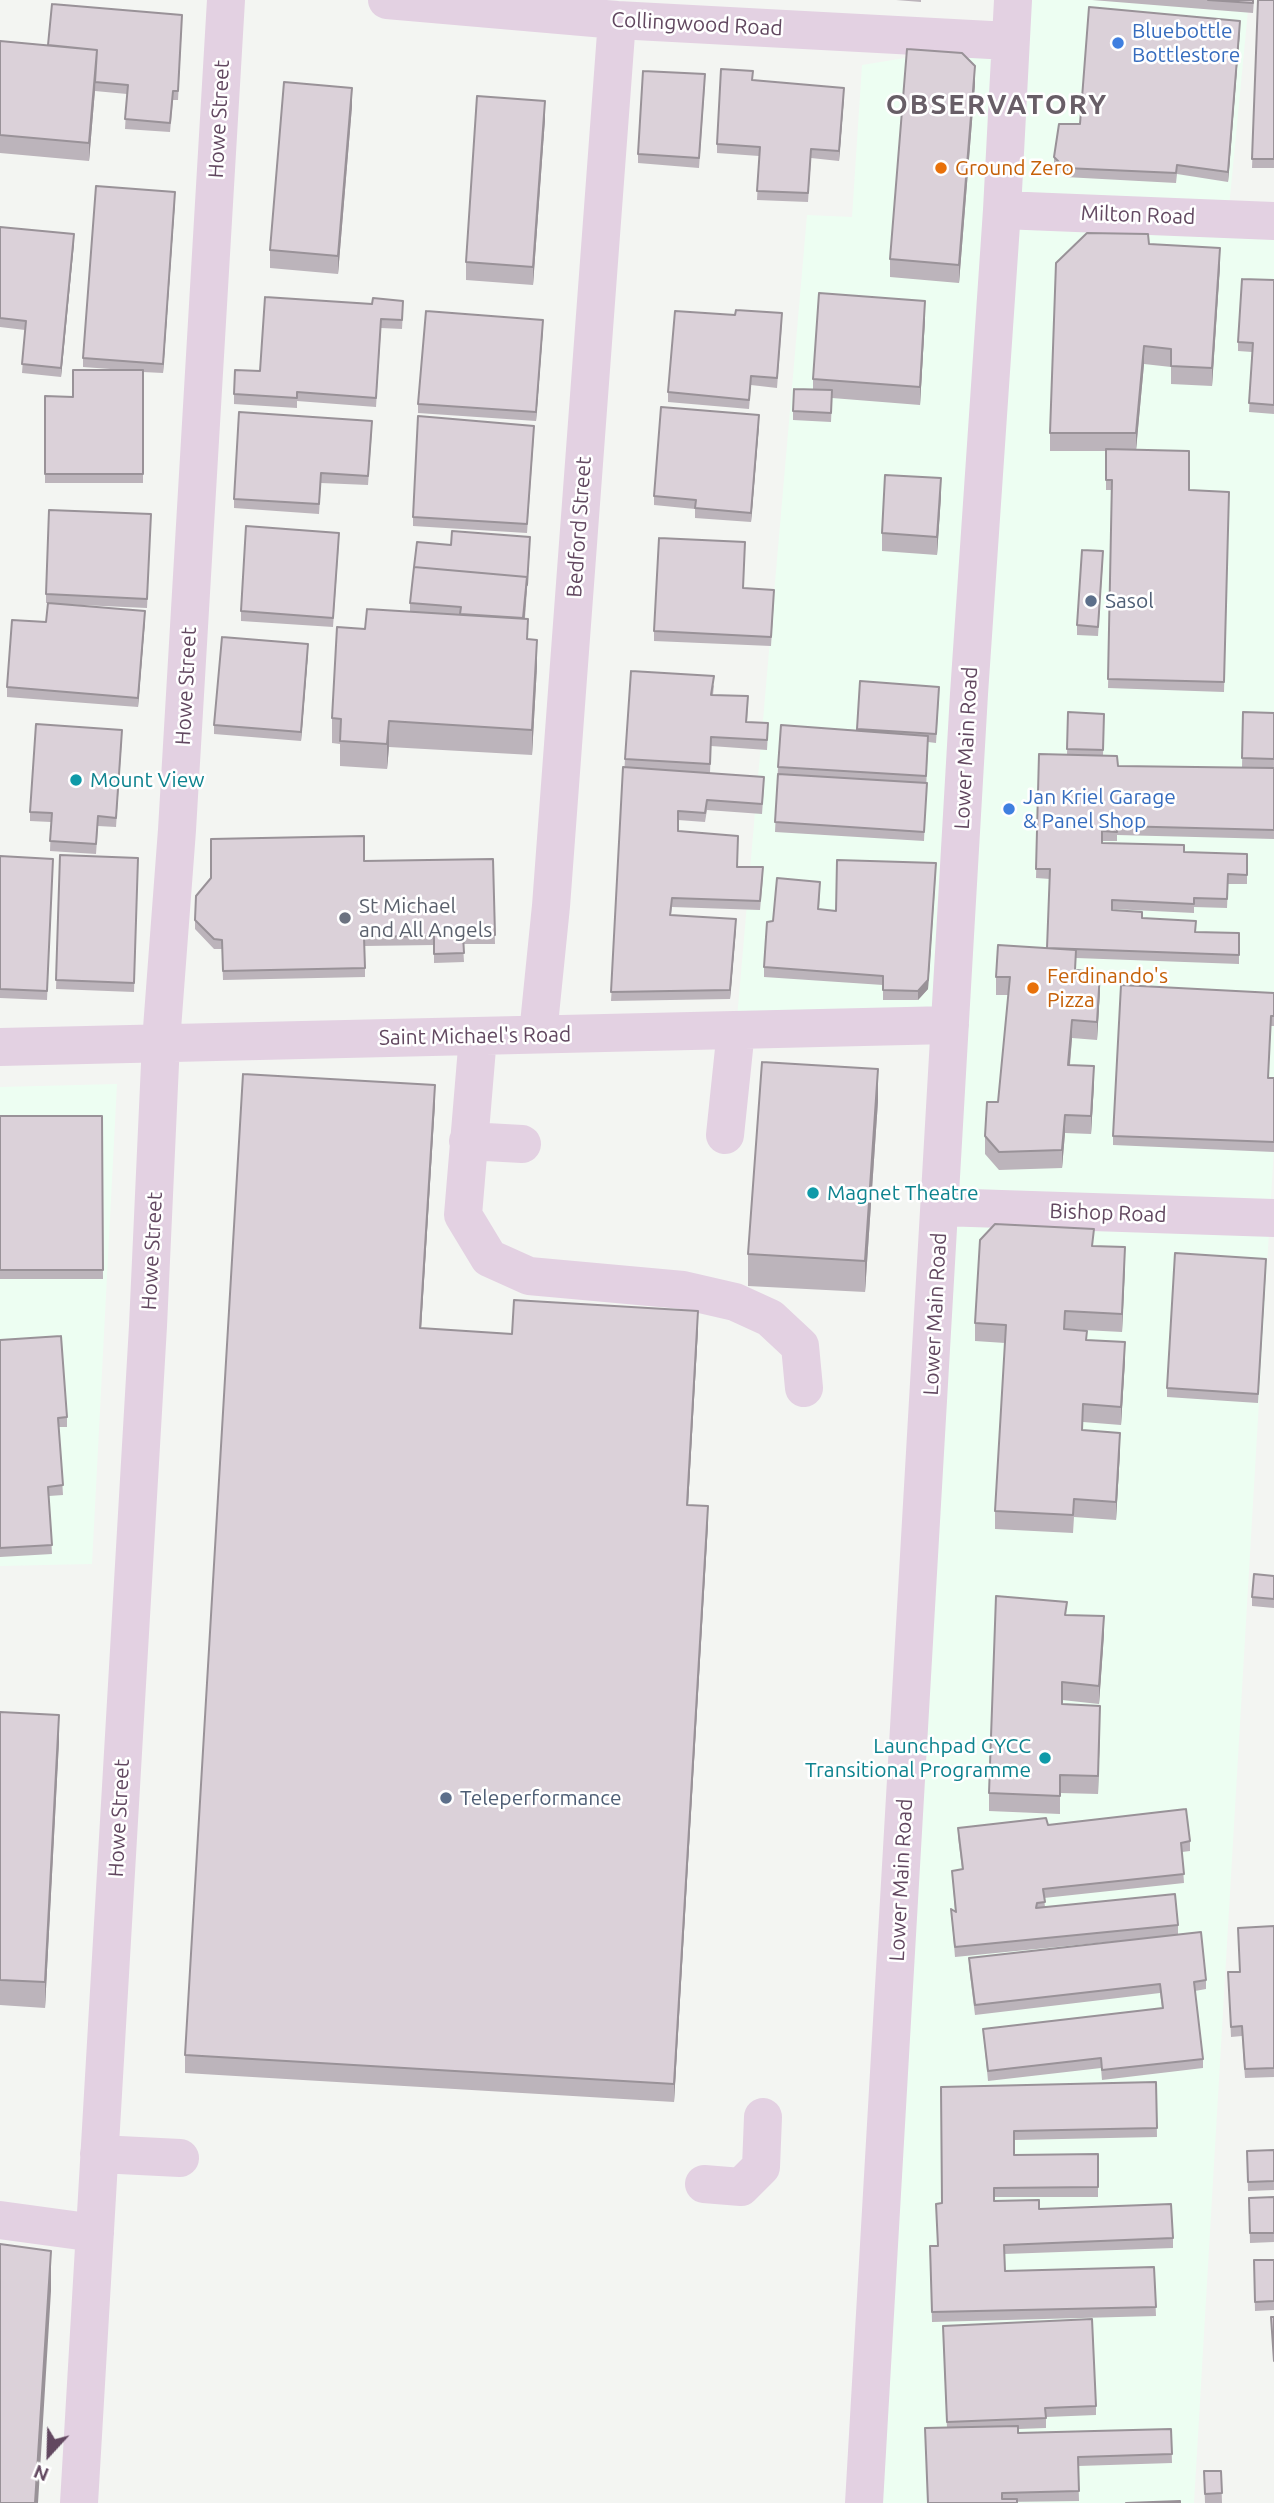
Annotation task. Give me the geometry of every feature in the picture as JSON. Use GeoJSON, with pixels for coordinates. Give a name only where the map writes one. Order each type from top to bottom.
{"type":"FeatureCollection","features":[{"type":"Feature","properties":{"kind":"street","name":"Howe Street"},"geometry":{"type":"LineString","coordinates":[[79,2503],[148,1326],[161,1042],[177,830],[226,0]]}},
{"type":"Feature","properties":{"kind":"street","name":"Collingwood Road"},"geometry":{"type":"LineString","coordinates":[[387,0],[512,5],[617,20],[1009,41]]}},
{"type":"Feature","properties":{"kind":"street","name":"Lower Main Road"},"geometry":{"type":"LineString","coordinates":[[864,2503],[1013,0]]}},
{"type":"Feature","properties":{"kind":"street","name":"Bedford Street"},"geometry":{"type":"LineString","coordinates":[[538,1034],[551,906],[617,20]]}},
{"type":"Feature","properties":{"kind":"street","name":"Milton Road"},"geometry":{"type":"LineString","coordinates":[[1002,210],[1274,220]]}},
{"type":"Feature","properties":{"kind":"street","name":"Saint Michael's Road"},"geometry":{"type":"LineString","coordinates":[[0,1047],[950,1025]]}},
{"type":"Feature","properties":{"kind":"street"},"geometry":{"type":"LineString","coordinates":[[725,1135],[736,1030]]}},
{"type":"Feature","properties":{"kind":"street"},"geometry":{"type":"LineString","coordinates":[[478,1036],[463,1215],[489,1258],[529,1276],[683,1290],[735,1302],[770,1318],[800,1346],[804,1388]]}},
{"type":"Feature","properties":{"kind":"street"},"geometry":{"type":"LineString","coordinates":[[468,1141],[522,1144]]}},
{"type":"Feature","properties":{"kind":"street","name":"Bishop Road"},"geometry":{"type":"LineString","coordinates":[[941,1207],[1274,1219]]}},
{"type":"Feature","properties":{"kind":"street"},"geometry":{"type":"LineString","coordinates":[[704,2185],[741,2187],[761,2167],[763,2117]]}},
{"type":"Feature","properties":{"kind":"street"},"geometry":{"type":"LineString","coordinates":[[99,2154],[180,2158]]}},
{"type":"Feature","properties":{"kind":"street"},"geometry":{"type":"LineString","coordinates":[[0,2220],[95,2233]]}},
{"type":"Feature","properties":{"kind":"shaded area"},"geometry":{"type":"Polygon","coordinates":[[[1013,0],[1249,0],[1228,218],[1274,221],[1274,1147],[1194,2503],[864,2503],[950,1025],[736,1030],[807,215],[852,217],[862,65],[1009,41],[1013,0]]]}},
{"type":"Feature","properties":{"kind":"shaded area"},"geometry":{"type":"Polygon","coordinates":[[[117,1084],[92,1564],[0,1566],[0,1087],[117,1084]]]}},
{"type":"Feature","properties":{"kind":"building"},"geometry":{"type":"Polygon","coordinates":[[[1208,0],[1253,0],[1253,3],[1208,0]]]}},
{"type":"Feature","properties":{"kind":"building"},"geometry":{"type":"Polygon","coordinates":[[[1258,0],[1274,0],[1274,159],[1252,159],[1258,0]]]}},
{"type":"Feature","properties":{"kind":"building"},"geometry":{"type":"Polygon","coordinates":[[[52,4],[182,15],[178,91],[173,91],[170,123],[125,119],[128,85],[95,82],[97,50],[48,45],[52,4]]]}},
{"type":"Feature","properties":{"kind":"building"},"geometry":{"type":"Polygon","coordinates":[[[1089,7],[1240,21],[1228,172],[1177,165],[1176,173],[1065,168],[1054,157],[1059,124],[1080,124],[1089,7]]]}},
{"type":"Feature","properties":{"kind":"building"},"geometry":{"type":"Polygon","coordinates":[[[0,41],[97,50],[89,143],[0,135],[0,41]]]}},
{"type":"Feature","properties":{"kind":"building"},"geometry":{"type":"Polygon","coordinates":[[[907,49],[962,53],[975,66],[959,265],[890,259],[907,49]]]}},
{"type":"Feature","properties":{"kind":"building"},"geometry":{"type":"Polygon","coordinates":[[[721,69],[753,71],[752,80],[844,88],[839,151],[811,149],[808,193],[757,191],[760,147],[717,144],[721,69]]]}},
{"type":"Feature","properties":{"kind":"building"},"geometry":{"type":"Polygon","coordinates":[[[643,71],[705,74],[699,158],[638,154],[643,71]]]}},
{"type":"Feature","properties":{"kind":"building"},"geometry":{"type":"Polygon","coordinates":[[[284,82],[352,88],[338,256],[270,250],[284,82]]]}},
{"type":"Feature","properties":{"kind":"building"},"geometry":{"type":"Polygon","coordinates":[[[477,96],[545,101],[533,267],[466,262],[477,96]]]}},
{"type":"Feature","properties":{"kind":"building"},"geometry":{"type":"Polygon","coordinates":[[[96,186],[175,192],[163,364],[83,358],[96,186]]]}},
{"type":"Feature","properties":{"kind":"building"},"geometry":{"type":"Polygon","coordinates":[[[0,227],[74,234],[61,368],[22,364],[26,321],[0,318],[0,227]]]}},
{"type":"Feature","properties":{"kind":"building"},"geometry":{"type":"Polygon","coordinates":[[[1087,233],[1148,234],[1149,244],[1220,248],[1212,368],[1171,366],[1171,349],[1144,346],[1136,433],[1050,433],[1056,263],[1087,233]]]}},
{"type":"Feature","properties":{"kind":"building"},"geometry":{"type":"Polygon","coordinates":[[[1242,279],[1274,280],[1274,405],[1249,403],[1253,343],[1238,342],[1242,279]]]}},
{"type":"Feature","properties":{"kind":"building"},"geometry":{"type":"Polygon","coordinates":[[[819,293],[925,301],[920,387],[813,379],[819,293]]]}},
{"type":"Feature","properties":{"kind":"building"},"geometry":{"type":"Polygon","coordinates":[[[265,297],[372,304],[373,298],[403,301],[402,320],[381,319],[376,398],[297,392],[297,398],[234,394],[235,370],[260,371],[265,297]]]}},
{"type":"Feature","properties":{"kind":"building"},"geometry":{"type":"Polygon","coordinates":[[[736,310],[782,313],[777,378],[751,376],[749,400],[668,392],[675,311],[735,315],[736,310]]]}},
{"type":"Feature","properties":{"kind":"building"},"geometry":{"type":"Polygon","coordinates":[[[426,311],[543,320],[536,412],[418,404],[426,311]]]}},
{"type":"Feature","properties":{"kind":"building"},"geometry":{"type":"Polygon","coordinates":[[[73,370],[143,370],[143,474],[45,474],[45,396],[73,397],[73,370]]]}},
{"type":"Feature","properties":{"kind":"building"},"geometry":{"type":"Polygon","coordinates":[[[794,389],[832,390],[831,413],[793,411],[794,389]]]}},
{"type":"Feature","properties":{"kind":"building"},"geometry":{"type":"Polygon","coordinates":[[[661,407],[759,415],[751,513],[695,508],[696,500],[654,496],[661,407]]]}},
{"type":"Feature","properties":{"kind":"building"},"geometry":{"type":"Polygon","coordinates":[[[239,412],[372,421],[368,476],[321,473],[319,504],[234,499],[239,412]]]}},
{"type":"Feature","properties":{"kind":"building"},"geometry":{"type":"Polygon","coordinates":[[[418,416],[534,426],[527,524],[413,517],[418,416]]]}},
{"type":"Feature","properties":{"kind":"building"},"geometry":{"type":"Polygon","coordinates":[[[1106,449],[1189,451],[1189,490],[1229,492],[1224,682],[1108,679],[1112,480],[1106,480],[1106,449]]]}},
{"type":"Feature","properties":{"kind":"building"},"geometry":{"type":"Polygon","coordinates":[[[885,475],[941,478],[937,537],[882,533],[885,475]]]}},
{"type":"Feature","properties":{"kind":"building"},"geometry":{"type":"Polygon","coordinates":[[[49,510],[151,514],[147,599],[46,594],[49,510]]]}},
{"type":"Feature","properties":{"kind":"building"},"geometry":{"type":"Polygon","coordinates":[[[246,526],[339,533],[333,618],[241,611],[246,526]]]}},
{"type":"Feature","properties":{"kind":"building"},"geometry":{"type":"Polygon","coordinates":[[[452,531],[530,537],[527,585],[527,577],[414,567],[417,542],[451,545],[452,531]]]}},
{"type":"Feature","properties":{"kind":"building"},"geometry":{"type":"Polygon","coordinates":[[[659,538],[745,542],[743,588],[774,590],[771,637],[654,631],[659,538]]]}},
{"type":"Feature","properties":{"kind":"building"},"geometry":{"type":"Polygon","coordinates":[[[1082,550],[1103,551],[1098,627],[1077,625],[1082,550]]]}},
{"type":"Feature","properties":{"kind":"building"},"geometry":{"type":"Polygon","coordinates":[[[414,567],[527,577],[523,618],[460,614],[461,607],[410,603],[414,567]]]}},
{"type":"Feature","properties":{"kind":"building"},"geometry":{"type":"Polygon","coordinates":[[[48,603],[145,611],[138,698],[7,687],[12,620],[46,622],[48,603]]]}},
{"type":"Feature","properties":{"kind":"building"},"geometry":{"type":"Polygon","coordinates":[[[367,609],[528,619],[527,639],[537,640],[532,730],[389,721],[387,744],[340,741],[341,719],[332,718],[337,627],[365,629],[367,609]]]}},
{"type":"Feature","properties":{"kind":"building"},"geometry":{"type":"Polygon","coordinates":[[[222,637],[308,644],[301,732],[214,725],[222,637]]]}},
{"type":"Feature","properties":{"kind":"building"},"geometry":{"type":"Polygon","coordinates":[[[631,671],[714,676],[711,695],[748,696],[746,722],[768,723],[767,740],[711,737],[710,764],[625,759],[631,671]]]}},
{"type":"Feature","properties":{"kind":"building"},"geometry":{"type":"Polygon","coordinates":[[[860,681],[939,687],[936,734],[857,729],[860,681]]]}},
{"type":"Feature","properties":{"kind":"building"},"geometry":{"type":"Polygon","coordinates":[[[1068,712],[1104,714],[1103,750],[1067,749],[1068,712]]]}},
{"type":"Feature","properties":{"kind":"building"},"geometry":{"type":"Polygon","coordinates":[[[1243,712],[1274,713],[1274,759],[1242,758],[1243,712]]]}},
{"type":"Feature","properties":{"kind":"building","name":"Mount View"},"geometry":{"type":"Polygon","coordinates":[[[36,724],[122,730],[116,818],[98,816],[96,844],[50,841],[52,813],[30,812],[36,724]]]}},
{"type":"Feature","properties":{"kind":"building"},"geometry":{"type":"Polygon","coordinates":[[[781,725],[928,736],[926,776],[778,767],[781,725]]]}},
{"type":"Feature","properties":{"kind":"building"},"geometry":{"type":"Polygon","coordinates":[[[1039,754],[1117,756],[1118,766],[1274,768],[1274,830],[1117,826],[1117,832],[1102,831],[1102,843],[1184,845],[1184,852],[1247,854],[1247,875],[1228,874],[1227,899],[1194,898],[1194,904],[1112,900],[1112,910],[1142,912],[1142,918],[1196,921],[1195,932],[1239,933],[1239,955],[1047,948],[1050,869],[1036,869],[1039,754]]]}},
{"type":"Feature","properties":{"kind":"building"},"geometry":{"type":"Polygon","coordinates":[[[623,767],[764,777],[762,804],[707,800],[705,813],[678,811],[678,831],[738,836],[737,867],[763,867],[760,901],[672,898],[670,915],[736,919],[730,990],[611,992],[623,767]]]}},
{"type":"Feature","properties":{"kind":"building"},"geometry":{"type":"Polygon","coordinates":[[[778,774],[927,783],[924,832],[775,822],[778,774]]]}},
{"type":"Feature","properties":{"kind":"building","name":"St Michael and All Angels"},"geometry":{"type":"Polygon","coordinates":[[[364,836],[364,861],[493,859],[495,935],[463,935],[464,953],[434,954],[434,936],[364,937],[365,968],[223,971],[222,940],[214,939],[195,920],[196,896],[211,878],[211,839],[364,836]]]}},
{"type":"Feature","properties":{"kind":"building"},"geometry":{"type":"Polygon","coordinates":[[[60,855],[138,858],[134,983],[56,980],[60,855]]]}},
{"type":"Feature","properties":{"kind":"building"},"geometry":{"type":"Polygon","coordinates":[[[0,856],[53,859],[47,991],[0,989],[0,856]]]}},
{"type":"Feature","properties":{"kind":"building"},"geometry":{"type":"Polygon","coordinates":[[[837,860],[936,863],[928,980],[918,991],[883,990],[883,976],[764,967],[767,922],[773,921],[777,878],[820,882],[818,909],[836,911],[837,860]]]}},
{"type":"Feature","properties":{"kind":"building"},"geometry":{"type":"Polygon","coordinates":[[[998,945],[1076,950],[1075,970],[1100,972],[1097,1022],[1072,1020],[1068,1065],[1094,1066],[1091,1116],[1065,1115],[1062,1150],[999,1152],[985,1136],[987,1102],[998,1102],[1010,977],[996,977],[998,945]]]}},
{"type":"Feature","properties":{"kind":"building"},"geometry":{"type":"Polygon","coordinates":[[[1121,985],[1274,993],[1268,1078],[1274,1078],[1274,1142],[1113,1136],[1121,985]]]}},
{"type":"Feature","properties":{"kind":"building","name":"Magnet Theatre"},"geometry":{"type":"Polygon","coordinates":[[[762,1062],[878,1069],[865,1261],[748,1254],[762,1062]]]}},
{"type":"Feature","properties":{"kind":"building","name":"Teleperformance"},"geometry":{"type":"Polygon","coordinates":[[[243,1074],[435,1085],[420,1328],[512,1334],[514,1300],[698,1311],[687,1505],[708,1506],[674,2084],[185,2055],[243,1074]]]}},
{"type":"Feature","properties":{"kind":"building"},"geometry":{"type":"Polygon","coordinates":[[[0,1116],[102,1116],[103,1270],[0,1270],[0,1116]]]}},
{"type":"Feature","properties":{"kind":"building"},"geometry":{"type":"Polygon","coordinates":[[[995,1224],[1094,1229],[1092,1246],[1125,1247],[1122,1314],[1065,1311],[1064,1329],[1087,1331],[1086,1340],[1125,1342],[1121,1407],[1083,1404],[1082,1430],[1120,1433],[1116,1502],[1074,1499],[1073,1515],[995,1511],[1006,1325],[975,1323],[980,1240],[995,1224]]]}},
{"type":"Feature","properties":{"kind":"building"},"geometry":{"type":"Polygon","coordinates":[[[1175,1253],[1266,1259],[1258,1394],[1167,1388],[1175,1253]]]}},
{"type":"Feature","properties":{"kind":"building"},"geometry":{"type":"Polygon","coordinates":[[[61,1336],[67,1417],[58,1418],[63,1485],[48,1487],[52,1545],[0,1548],[0,1340],[61,1336]]]}},
{"type":"Feature","properties":{"kind":"building"},"geometry":{"type":"Polygon","coordinates":[[[1254,1574],[1274,1576],[1274,1599],[1252,1597],[1254,1574]]]}},
{"type":"Feature","properties":{"kind":"building"},"geometry":{"type":"Polygon","coordinates":[[[996,1596],[1067,1602],[1065,1615],[1104,1616],[1099,1686],[1062,1682],[1062,1704],[1100,1706],[1098,1776],[1060,1775],[1060,1796],[989,1793],[996,1596]]]}},
{"type":"Feature","properties":{"kind":"building"},"geometry":{"type":"Polygon","coordinates":[[[0,1712],[59,1715],[45,1982],[0,1980],[0,1712]]]}},
{"type":"Feature","properties":{"kind":"building"},"geometry":{"type":"Polygon","coordinates":[[[1186,1809],[1190,1841],[1181,1843],[1184,1874],[1043,1889],[1045,1902],[1037,1903],[1036,1908],[1175,1894],[1178,1925],[955,1947],[951,1909],[956,1912],[952,1871],[963,1869],[958,1828],[1046,1818],[1048,1825],[1186,1809]]]}},
{"type":"Feature","properties":{"kind":"building"},"geometry":{"type":"Polygon","coordinates":[[[1274,1926],[1274,2068],[1245,2069],[1242,2026],[1231,2027],[1228,1972],[1240,1972],[1238,1928],[1274,1926]]]}},
{"type":"Feature","properties":{"kind":"building"},"geometry":{"type":"Polygon","coordinates":[[[1201,1932],[1206,1980],[1194,1982],[1203,2059],[1102,2070],[1101,2058],[988,2071],[983,2029],[1163,2008],[1160,1984],[975,2005],[969,1958],[1201,1932]]]}},
{"type":"Feature","properties":{"kind":"building"},"geometry":{"type":"Polygon","coordinates":[[[1156,2082],[1157,2128],[1014,2131],[1014,2155],[1098,2154],[1098,2187],[994,2188],[994,2201],[1039,2200],[1039,2209],[1171,2204],[1173,2238],[1004,2245],[1005,2271],[1154,2267],[1156,2307],[932,2312],[930,2246],[938,2246],[936,2204],[942,2203],[941,2087],[1156,2082]]]}},
{"type":"Feature","properties":{"kind":"building"},"geometry":{"type":"Polygon","coordinates":[[[1274,2150],[1274,2181],[1248,2182],[1247,2151],[1274,2150]]]}},
{"type":"Feature","properties":{"kind":"building"},"geometry":{"type":"Polygon","coordinates":[[[1274,2197],[1274,2233],[1250,2233],[1249,2198],[1274,2197]]]}},
{"type":"Feature","properties":{"kind":"building"},"geometry":{"type":"Polygon","coordinates":[[[0,2244],[51,2251],[35,2503],[0,2503],[0,2244]]]}},
{"type":"Feature","properties":{"kind":"building"},"geometry":{"type":"Polygon","coordinates":[[[1254,2260],[1274,2260],[1274,2301],[1255,2302],[1254,2260]]]}},
{"type":"Feature","properties":{"kind":"building"},"geometry":{"type":"Polygon","coordinates":[[[1271,2317],[1274,2317],[1274,2361],[1271,2317]]]}},
{"type":"Feature","properties":{"kind":"building"},"geometry":{"type":"Polygon","coordinates":[[[1092,2319],[1096,2406],[1045,2408],[1046,2418],[947,2422],[943,2326],[1092,2319]]]}},
{"type":"Feature","properties":{"kind":"building"},"geometry":{"type":"Polygon","coordinates":[[[1018,2426],[1018,2433],[1171,2429],[1172,2454],[1078,2457],[1079,2491],[1002,2493],[1002,2499],[1017,2499],[1017,2503],[928,2503],[925,2428],[1018,2426]]]}},
{"type":"Feature","properties":{"kind":"building"},"geometry":{"type":"Polygon","coordinates":[[[1204,2471],[1221,2471],[1222,2493],[1205,2494],[1204,2471]]]}},
{"type":"Feature","properties":{"kind":"building"},"geometry":{"type":"Polygon","coordinates":[[[1180,2501],[1180,2503],[1126,2503],[1180,2501]]]}},
{"type":"Feature","properties":{"kind":"place","name":"Bluebottle Bottlestore"},"geometry":{"type":"Point","coordinates":[1118,43]}},
{"type":"Feature","properties":{"kind":"place","name":"Ground Zero"},"geometry":{"type":"Point","coordinates":[941,168]}},
{"type":"Feature","properties":{"kind":"place","name":"Sasol"},"geometry":{"type":"Point","coordinates":[1091,601]}},
{"type":"Feature","properties":{"kind":"place","name":"Mount View"},"geometry":{"type":"Point","coordinates":[76,780]}},
{"type":"Feature","properties":{"kind":"place","name":"Jan Kriel Garage & Panel Shop"},"geometry":{"type":"Point","coordinates":[1009,809]}},
{"type":"Feature","properties":{"kind":"place","name":"St Michael and All Angels"},"geometry":{"type":"Point","coordinates":[345,918]}},
{"type":"Feature","properties":{"kind":"place","name":"Ferdinando's Pizza"},"geometry":{"type":"Point","coordinates":[1033,988]}},
{"type":"Feature","properties":{"kind":"place","name":"Magnet Theatre"},"geometry":{"type":"Point","coordinates":[813,1193]}},
{"type":"Feature","properties":{"kind":"place","name":"Launchpad CYCC Transitional Programme"},"geometry":{"type":"Point","coordinates":[1045,1758]}},
{"type":"Feature","properties":{"kind":"place","name":"Teleperformance"},"geometry":{"type":"Point","coordinates":[446,1798]}},
{"type":"Feature","properties":{"kind":"district","name":"OBSERVATORY"},"geometry":{"type":"Point","coordinates":[997,105]}}]}
